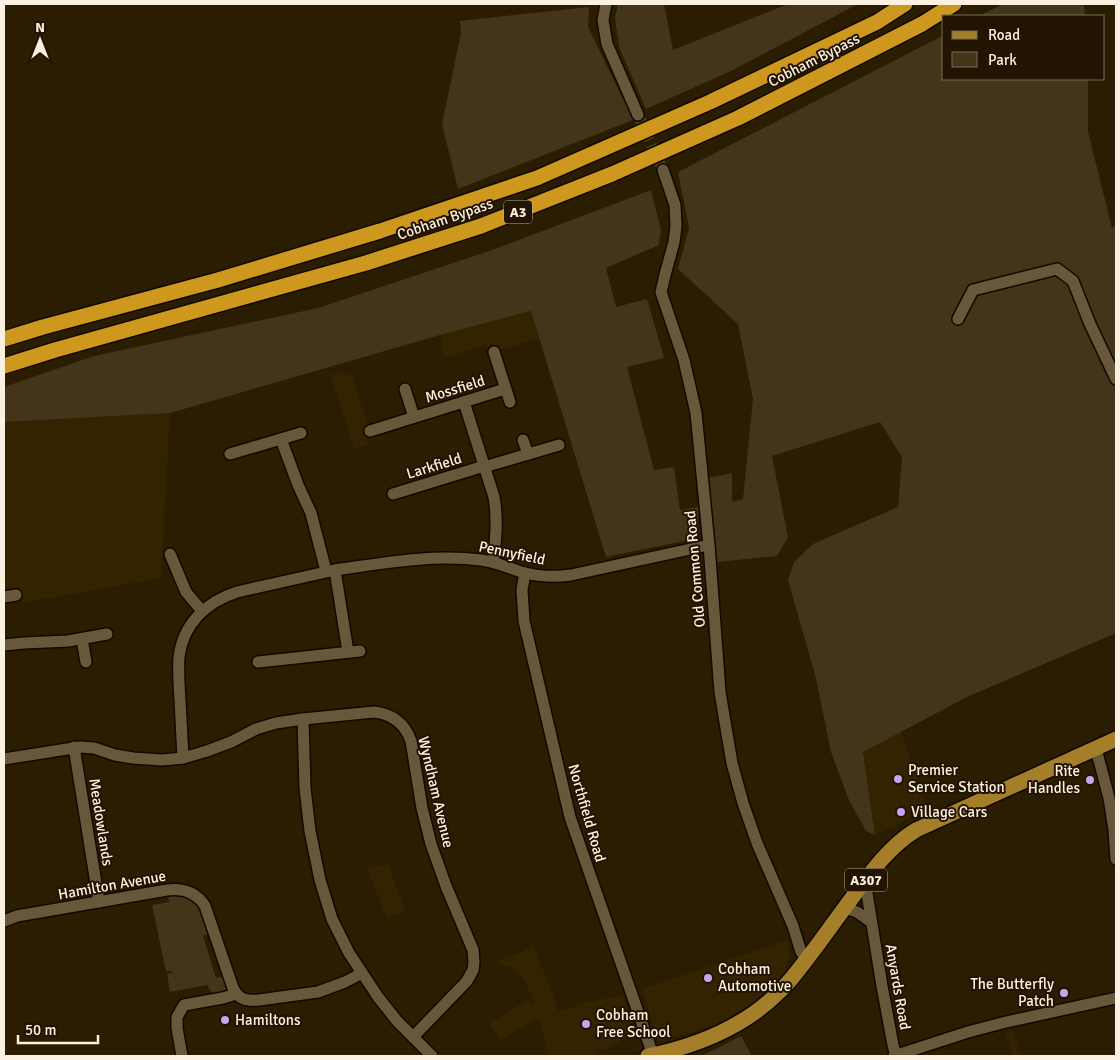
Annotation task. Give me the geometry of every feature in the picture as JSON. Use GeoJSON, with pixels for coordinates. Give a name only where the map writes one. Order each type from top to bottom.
{"type":"FeatureCollection","features":[{"type":"Feature","properties":{"kind":"highway","name":"Cobham Bypass"},"geometry":{"type":"LineString","coordinates":[[4,339],[218,280],[380,231],[537,178],[710,102],[876,22],[905,4]]}},
{"type":"Feature","properties":{"kind":"highway","name":"Cobham Bypass"},"geometry":{"type":"LineString","coordinates":[[4,366],[366,263],[481,226],[612,174],[738,118],[922,24],[954,4]]}},
{"type":"Feature","properties":{"kind":"main road","name":"A307"},"geometry":{"type":"LineString","coordinates":[[651,1056],[707,1040],[724,1032],[766,1005],[780,992],[807,959],[864,881],[895,846],[907,836],[916,830],[1116,739]]}},
{"type":"Feature","properties":{"kind":"street"},"geometry":{"type":"LineString","coordinates":[[606,4],[603,20],[607,44],[638,115]]}},
{"type":"Feature","properties":{"kind":"street","name":"Old Common Road"},"geometry":{"type":"LineString","coordinates":[[664,170],[675,205],[676,226],[662,292],[684,360],[696,413],[709,545],[720,692],[732,763],[757,843],[801,952],[807,959]]}},
{"type":"Feature","properties":{"kind":"street"},"geometry":{"type":"LineString","coordinates":[[958,319],[973,290],[1057,269],[1073,281],[1090,324],[1116,378]]}},
{"type":"Feature","properties":{"kind":"street","name":"Mossfield"},"geometry":{"type":"LineString","coordinates":[[494,352],[510,402]]}},
{"type":"Feature","properties":{"kind":"street","name":"Mossfield"},"geometry":{"type":"LineString","coordinates":[[405,389],[414,417]]}},
{"type":"Feature","properties":{"kind":"street","name":"Mossfield"},"geometry":{"type":"LineString","coordinates":[[370,431],[505,389]]}},
{"type":"Feature","properties":{"kind":"street","name":"Larkfield"},"geometry":{"type":"LineString","coordinates":[[464,402],[494,497],[497,518],[494,562]]}},
{"type":"Feature","properties":{"kind":"street"},"geometry":{"type":"LineString","coordinates":[[230,454],[301,433]]}},
{"type":"Feature","properties":{"kind":"street"},"geometry":{"type":"LineString","coordinates":[[258,662],[354,651],[311,513],[298,485],[281,439]]}},
{"type":"Feature","properties":{"kind":"street"},"geometry":{"type":"LineString","coordinates":[[523,440],[528,454]]}},
{"type":"Feature","properties":{"kind":"street","name":"Larkfield"},"geometry":{"type":"LineString","coordinates":[[394,494],[559,445]]}},
{"type":"Feature","properties":{"kind":"street","name":"Pennyfield"},"geometry":{"type":"LineString","coordinates":[[202,611],[210,604],[227,595],[330,570],[440,558],[494,562],[526,573],[547,576],[571,575],[709,545]]}},
{"type":"Feature","properties":{"kind":"street"},"geometry":{"type":"LineString","coordinates":[[170,554],[186,592],[202,611],[189,628],[179,656],[178,675],[183,758]]}},
{"type":"Feature","properties":{"kind":"street","name":"Northfield Road"},"geometry":{"type":"LineString","coordinates":[[526,573],[522,590],[524,621],[570,817],[651,1056]]}},
{"type":"Feature","properties":{"kind":"street"},"geometry":{"type":"LineString","coordinates":[[4,597],[16,595]]}},
{"type":"Feature","properties":{"kind":"street"},"geometry":{"type":"LineString","coordinates":[[4,645],[68,641],[106,634]]}},
{"type":"Feature","properties":{"kind":"street"},"geometry":{"type":"LineString","coordinates":[[82,639],[86,662]]}},
{"type":"Feature","properties":{"kind":"street","name":"Wyndham Avenue"},"geometry":{"type":"LineString","coordinates":[[4,759],[80,747],[94,748],[115,755],[133,758],[162,760],[183,758],[208,751],[256,729],[276,723],[368,713],[386,714],[398,721],[406,730],[411,741],[422,808],[431,844],[446,886],[471,943],[474,957],[473,970],[467,981],[413,1037]]}},
{"type":"Feature","properties":{"kind":"street"},"geometry":{"type":"LineString","coordinates":[[303,719],[306,803],[310,831],[316,863],[332,919],[349,953],[378,997],[397,1021],[432,1056]]}},
{"type":"Feature","properties":{"kind":"street","name":"Meadowlands"},"geometry":{"type":"LineString","coordinates":[[74,748],[99,902]]}},
{"type":"Feature","properties":{"kind":"street"},"geometry":{"type":"LineString","coordinates":[[1096,748],[1110,804],[1116,859]]}},
{"type":"Feature","properties":{"kind":"street","name":"Anyards Road"},"geometry":{"type":"LineString","coordinates":[[864,881],[895,1056]]}},
{"type":"Feature","properties":{"kind":"street","name":"Hamilton Avenue"},"geometry":{"type":"LineString","coordinates":[[4,921],[17,916],[182,889],[194,894],[207,911],[236,994]]}},
{"type":"Feature","properties":{"kind":"street"},"geometry":{"type":"LineString","coordinates":[[845,908],[857,912],[871,922]]}},
{"type":"Feature","properties":{"kind":"street"},"geometry":{"type":"LineString","coordinates":[[182,1056],[177,1017],[184,1005],[236,994],[243,999],[252,1000],[310,994],[336,986],[362,973]]}},
{"type":"Feature","properties":{"kind":"street"},"geometry":{"type":"LineString","coordinates":[[895,1056],[968,1032],[1006,1022],[1116,998]]}},
{"type":"Feature","properties":{"kind":"shaded area"},"geometry":{"type":"Polygon","coordinates":[[[531,311],[539,338],[489,354],[486,345],[445,358],[441,347],[443,346],[440,335],[531,311]]]}},
{"type":"Feature","properties":{"kind":"shaded area"},"geometry":{"type":"Polygon","coordinates":[[[342,372],[344,376],[351,374],[371,435],[367,439],[368,444],[354,449],[331,375],[342,372]]]}},
{"type":"Feature","properties":{"kind":"shaded area"},"geometry":{"type":"Polygon","coordinates":[[[170,413],[161,578],[22,603],[20,587],[4,589],[4,422],[170,413]]]}},
{"type":"Feature","properties":{"kind":"shaded area"},"geometry":{"type":"Polygon","coordinates":[[[901,732],[926,805],[896,826],[875,835],[863,752],[901,732]]]}},
{"type":"Feature","properties":{"kind":"shaded area"},"geometry":{"type":"Polygon","coordinates":[[[388,864],[405,911],[387,918],[367,869],[388,864]]]}},
{"type":"Feature","properties":{"kind":"shaded area"},"geometry":{"type":"Polygon","coordinates":[[[787,940],[789,959],[786,969],[750,1005],[712,1026],[658,1041],[642,989],[787,940]]]}},
{"type":"Feature","properties":{"kind":"shaded area","name":"Cobham Free School"},"geometry":{"type":"Polygon","coordinates":[[[534,946],[559,1012],[585,1003],[623,995],[632,1028],[627,1037],[597,1052],[598,1055],[548,1056],[538,1018],[500,1041],[489,1023],[528,1000],[532,1007],[534,1002],[523,978],[509,965],[501,967],[499,961],[534,946]]]}},
{"type":"Feature","properties":{"kind":"shaded area"},"geometry":{"type":"Polygon","coordinates":[[[1013,1030],[1021,1056],[1013,1056],[1005,1032],[1013,1030]]]}},
{"type":"Feature","properties":{"kind":"green space"},"geometry":{"type":"Polygon","coordinates":[[[618,4],[664,4],[673,50],[788,4],[858,4],[731,71],[646,109],[619,47],[615,18],[618,4]]]}},
{"type":"Feature","properties":{"kind":"green space"},"geometry":{"type":"Polygon","coordinates":[[[1003,4],[1084,4],[1085,15],[981,15],[1003,4]]]}},
{"type":"Feature","properties":{"kind":"green space"},"geometry":{"type":"Polygon","coordinates":[[[589,7],[588,27],[633,120],[458,189],[442,124],[461,33],[460,21],[589,7]]]}},
{"type":"Feature","properties":{"kind":"green space"},"geometry":{"type":"Polygon","coordinates":[[[942,36],[942,80],[1088,80],[1088,132],[1112,228],[1116,225],[1116,633],[967,697],[863,752],[875,835],[866,831],[849,800],[831,752],[816,678],[788,580],[794,562],[813,544],[898,507],[902,457],[880,422],[772,456],[788,537],[777,556],[717,562],[707,478],[732,473],[732,502],[743,499],[753,399],[738,324],[678,269],[689,228],[678,172],[942,36]]]}},
{"type":"Feature","properties":{"kind":"green space"},"geometry":{"type":"Polygon","coordinates":[[[651,190],[661,230],[659,245],[606,268],[616,307],[647,299],[664,358],[627,367],[654,470],[674,467],[680,510],[699,507],[697,531],[684,541],[606,557],[531,311],[440,335],[170,413],[4,422],[4,387],[94,356],[318,308],[492,250],[651,190]]]}},
{"type":"Feature","properties":{"kind":"green space"},"geometry":{"type":"Polygon","coordinates":[[[168,894],[187,896],[199,905],[210,934],[203,936],[216,978],[224,976],[226,982],[226,989],[220,993],[213,993],[207,985],[170,992],[167,974],[172,973],[172,971],[166,971],[152,905],[169,902],[168,894]]]}},
{"type":"Feature","properties":{"kind":"green space"},"geometry":{"type":"Polygon","coordinates":[[[741,1036],[752,1056],[700,1056],[718,1048],[741,1036]]]}},
{"type":"Feature","properties":{"kind":"tunnel"},"geometry":{"type":"LineString","coordinates":[[638,115],[663,170]]}},
{"type":"Feature","properties":{"kind":"place","name":"Premier Service Station"},"geometry":{"type":"Point","coordinates":[898,779]}},
{"type":"Feature","properties":{"kind":"place","name":"Rite Handles"},"geometry":{"type":"Point","coordinates":[1090,780]}},
{"type":"Feature","properties":{"kind":"place","name":"Village Cars"},"geometry":{"type":"Point","coordinates":[901,812]}},
{"type":"Feature","properties":{"kind":"place","name":"Cobham Automotive"},"geometry":{"type":"Point","coordinates":[708,978]}},
{"type":"Feature","properties":{"kind":"place","name":"The Butterfly Patch"},"geometry":{"type":"Point","coordinates":[1064,993]}},
{"type":"Feature","properties":{"kind":"place","name":"Hamiltons"},"geometry":{"type":"Point","coordinates":[225,1020]}},
{"type":"Feature","properties":{"kind":"place","name":"Cobham Free School"},"geometry":{"type":"Point","coordinates":[586,1024]}}]}
